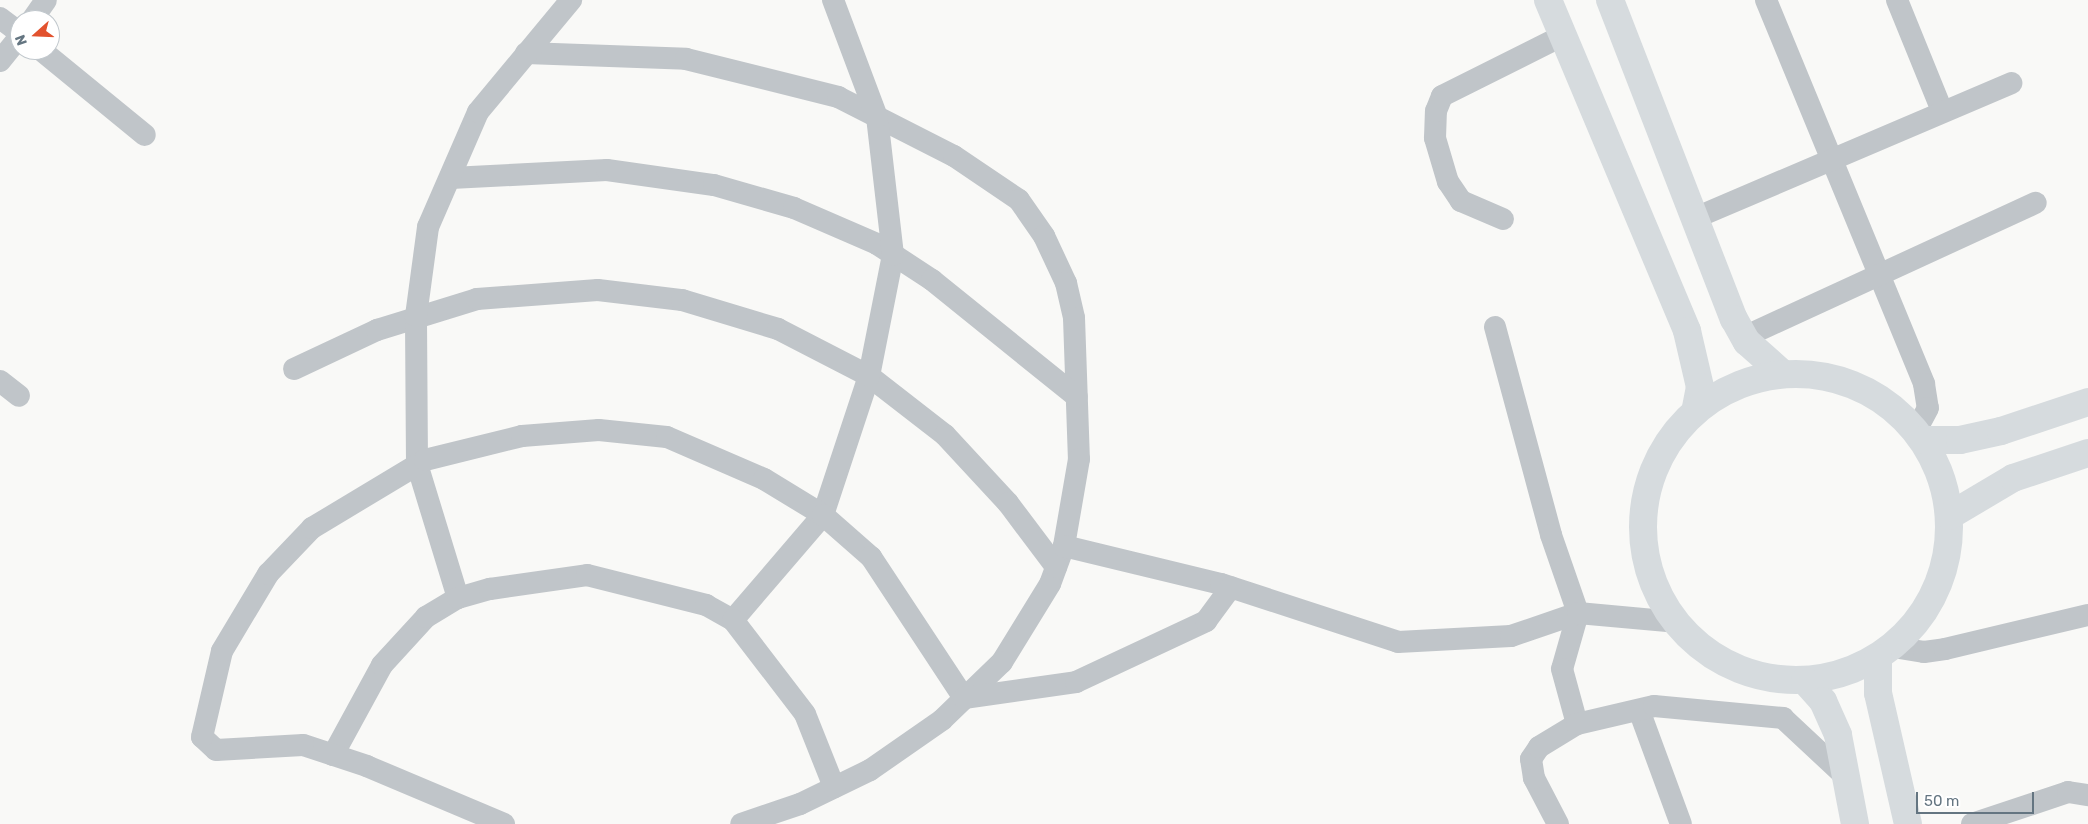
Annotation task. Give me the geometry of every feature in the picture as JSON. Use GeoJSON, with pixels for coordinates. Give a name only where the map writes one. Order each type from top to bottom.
{"type":"FeatureCollection","features":[{"type":"Feature","properties":{"kind":"main road"},"geometry":{"type":"LineString","coordinates":[[1548,0],[1687,331],[1700,387],[1695,412]]}},
{"type":"Feature","properties":{"kind":"main road"},"geometry":{"type":"LineString","coordinates":[[1610,0],[1695,218],[1744,337],[1783,374]]}},
{"type":"Feature","properties":{"kind":"main road"},"geometry":{"type":"LineString","coordinates":[[1783,374],[1836,379],[1885,402],[1919,436],[1941,476],[1949,516],[1945,565],[1926,610],[1886,653],[1843,674],[1805,681],[1756,676],[1712,656],[1676,622],[1653,579],[1645,551],[1644,513],[1652,475],[1670,441],[1695,412],[1721,393],[1783,374]]}},
{"type":"Feature","properties":{"kind":"main road"},"geometry":{"type":"LineString","coordinates":[[1919,436],[1960,440],[2001,431],[2088,402]]}},
{"type":"Feature","properties":{"kind":"main road"},"geometry":{"type":"LineString","coordinates":[[1949,516],[2013,478],[2088,453]]}},
{"type":"Feature","properties":{"kind":"main road"},"geometry":{"type":"LineString","coordinates":[[1886,653],[1878,693],[1908,824]]}},
{"type":"Feature","properties":{"kind":"main road"},"geometry":{"type":"LineString","coordinates":[[1805,681],[1823,701],[1838,735],[1855,824]]}},
{"type":"Feature","properties":{"kind":"street"},"geometry":{"type":"LineString","coordinates":[[458,598],[417,464],[416,316],[428,227],[451,178],[478,112],[571,0]]}},
{"type":"Feature","properties":{"kind":"street"},"geometry":{"type":"LineString","coordinates":[[733,620],[823,515],[870,376],[893,254],[877,117],[833,0]]}},
{"type":"Feature","properties":{"kind":"street"},"geometry":{"type":"LineString","coordinates":[[1766,0],[1828,159],[1928,397],[1919,436]]}},
{"type":"Feature","properties":{"kind":"street"},"geometry":{"type":"LineString","coordinates":[[1897,0],[1942,112]]}},
{"type":"Feature","properties":{"kind":"street"},"geometry":{"type":"LineString","coordinates":[[0,18],[10,26]]}},
{"type":"Feature","properties":{"kind":"street"},"geometry":{"type":"LineString","coordinates":[[1503,219],[1460,201],[1448,182],[1435,138],[1436,111],[1442,96],[1562,36]]}},
{"type":"Feature","properties":{"kind":"street"},"geometry":{"type":"LineString","coordinates":[[0,61],[10,48]]}},
{"type":"Feature","properties":{"kind":"street"},"geometry":{"type":"LineString","coordinates":[[526,53],[686,59],[838,97],[987,176],[1019,200],[1044,236],[1066,282],[1074,318],[1079,459],[1064,546],[1056,567],[1002,662],[964,698],[870,770],[834,787],[742,824]]}},
{"type":"Feature","properties":{"kind":"street"},"geometry":{"type":"LineString","coordinates":[[53,60],[145,134]]}},
{"type":"Feature","properties":{"kind":"street"},"geometry":{"type":"LineString","coordinates":[[1695,218],[1828,159],[2010,83]]}},
{"type":"Feature","properties":{"kind":"street"},"geometry":{"type":"LineString","coordinates":[[451,178],[607,170],[705,183],[794,208],[893,254],[932,280],[1077,397]]}},
{"type":"Feature","properties":{"kind":"street"},"geometry":{"type":"LineString","coordinates":[[1744,337],[1877,272],[2036,203]]}},
{"type":"Feature","properties":{"kind":"street"},"geometry":{"type":"LineString","coordinates":[[294,369],[416,316],[477,300],[526,293],[598,290],[673,299],[778,329],[870,376],[945,434],[1008,503],[1056,567]]}},
{"type":"Feature","properties":{"kind":"street"},"geometry":{"type":"LineString","coordinates":[[1495,327],[1551,535],[1578,613],[1562,670],[1577,724]]}},
{"type":"Feature","properties":{"kind":"street"},"geometry":{"type":"LineString","coordinates":[[0,381],[19,396]]}},
{"type":"Feature","properties":{"kind":"street"},"geometry":{"type":"LineString","coordinates":[[504,824],[333,755],[303,745],[216,750],[205,743],[201,731],[222,651],[268,574],[312,528],[417,464],[522,436],[598,430],[667,437],[764,479],[823,515],[871,557],[964,698]]}},
{"type":"Feature","properties":{"kind":"street"},"geometry":{"type":"LineString","coordinates":[[1064,546],[1231,587],[1398,642],[1511,636],[1578,613],[1676,622]]}},
{"type":"Feature","properties":{"kind":"street"},"geometry":{"type":"LineString","coordinates":[[333,755],[382,665],[426,617],[458,598],[490,588],[587,576],[706,605],[733,620],[805,714],[834,787]]}},
{"type":"Feature","properties":{"kind":"street"},"geometry":{"type":"LineString","coordinates":[[964,698],[1076,682],[1206,621],[1231,587]]}},
{"type":"Feature","properties":{"kind":"street"},"geometry":{"type":"LineString","coordinates":[[1886,653],[1924,652],[1945,649],[2088,615]]}},
{"type":"Feature","properties":{"kind":"street"},"geometry":{"type":"LineString","coordinates":[[1558,824],[1534,778],[1531,758],[1539,747],[1577,724],[1639,710],[1667,706],[1783,718],[1846,776]]}},
{"type":"Feature","properties":{"kind":"street"},"geometry":{"type":"LineString","coordinates":[[1639,710],[1681,824]]}},
{"type":"Feature","properties":{"kind":"street"},"geometry":{"type":"LineString","coordinates":[[1972,824],[2068,792],[2088,795]]}}]}
